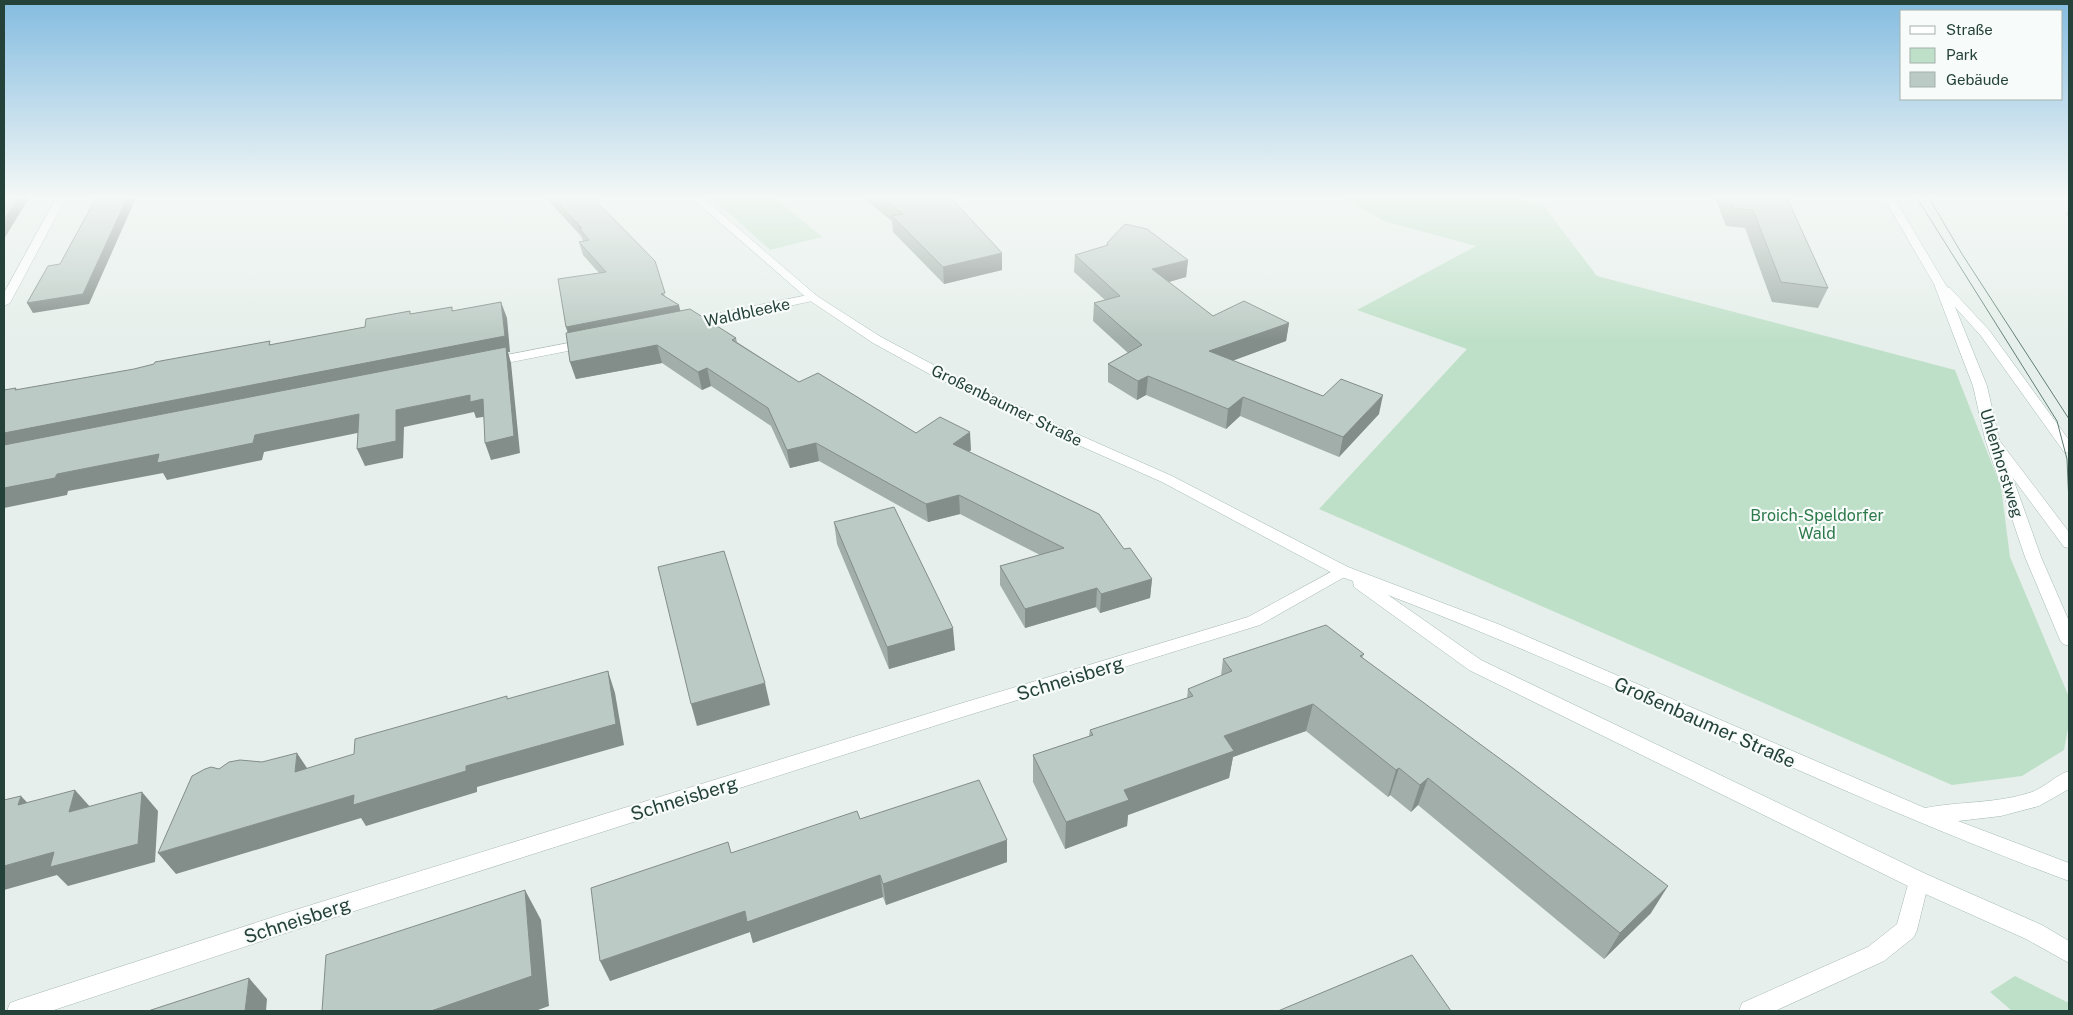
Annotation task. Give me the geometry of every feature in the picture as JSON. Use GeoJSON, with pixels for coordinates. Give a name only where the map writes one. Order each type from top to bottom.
{"type":"FeatureCollection","features":[{"type":"Feature","properties":{"kind":"street"},"geometry":{"type":"LineString","coordinates":[[4,303],[35,245]]}},
{"type":"Feature","properties":{"kind":"street","name":"Großenbaumer Straße"},"geometry":{"type":"LineString","coordinates":[[752,245],[813,298],[877,340],[940,374],[1063,433],[1167,479],[1342,571],[1492,628],[1922,816],[2069,872]]}},
{"type":"Feature","properties":{"kind":"street","name":"Uhlenhorstweg"},"geometry":{"type":"LineString","coordinates":[[1917,245],[1940,284],[1980,386],[1992,439],[2033,557],[2069,640]]}},
{"type":"Feature","properties":{"kind":"street"},"geometry":{"type":"LineString","coordinates":[[4,283],[16,281]]}},
{"type":"Feature","properties":{"kind":"street","name":"Uhlenhorstweg"},"geometry":{"type":"LineString","coordinates":[[1940,284],[1985,333],[2069,449]]}},
{"type":"Feature","properties":{"kind":"street","name":"Waldbleeke"},"geometry":{"type":"LineString","coordinates":[[671,327],[813,298]]}},
{"type":"Feature","properties":{"kind":"street"},"geometry":{"type":"LineString","coordinates":[[474,366],[602,341]]}},
{"type":"Feature","properties":{"kind":"street"},"geometry":{"type":"LineString","coordinates":[[1992,439],[2069,543]]}},
{"type":"Feature","properties":{"kind":"street","name":"Großenbaumer Straße"},"geometry":{"type":"LineString","coordinates":[[1342,571],[1475,665],[1919,881],[2034,932],[2069,942]]}},
{"type":"Feature","properties":{"kind":"street","name":"Schneisberg"},"geometry":{"type":"LineString","coordinates":[[18,1011],[305,917],[956,712],[1254,621],[1342,571]]}},
{"type":"Feature","properties":{"kind":"street"},"geometry":{"type":"LineString","coordinates":[[1922,816],[2001,808],[2039,798],[2069,779]]}},
{"type":"Feature","properties":{"kind":"street"},"geometry":{"type":"LineString","coordinates":[[1750,1011],[1876,954],[1906,930],[1919,881]]}},
{"type":"Feature","properties":{"kind":"street","name":"Großenbaumer Straße"},"geometry":{"type":"LineString","coordinates":[[2034,932],[2069,954]]}},
{"type":"Feature","properties":{"kind":"green space"},"geometry":{"type":"Polygon","coordinates":[[[765,245],[789,245],[770,250],[765,245]]]}},
{"type":"Feature","properties":{"kind":"green space","name":"Broich-Speldorfer Wald"},"geometry":{"type":"Polygon","coordinates":[[[1474,245],[1574,245],[1597,276],[1955,370],[2001,487],[2010,557],[2069,697],[2069,723],[2064,750],[2022,776],[1952,785],[1319,509],[1467,349],[1357,310],[1476,246],[1474,245]]]}},
{"type":"Feature","properties":{"kind":"green space"},"geometry":{"type":"Polygon","coordinates":[[[2015,976],[2069,1003],[2069,1011],[2012,1011],[1990,992],[2015,976]]]}},
{"type":"Feature","properties":{"kind":"building"},"geometry":{"type":"Polygon","coordinates":[[[70,245],[105,245],[83,294],[27,303],[48,266],[60,264],[70,245]]]}},
{"type":"Feature","properties":{"kind":"building"},"geometry":{"type":"Polygon","coordinates":[[[582,245],[640,245],[655,261],[665,293],[661,294],[679,305],[566,327],[558,279],[606,272],[582,245]]]}},
{"type":"Feature","properties":{"kind":"building"},"geometry":{"type":"Polygon","coordinates":[[[921,245],[995,245],[1002,253],[943,267],[921,245]]]}},
{"type":"Feature","properties":{"kind":"building"},"geometry":{"type":"Polygon","coordinates":[[[1107,245],[1169,245],[1188,260],[1152,269],[1213,316],[1244,301],[1289,323],[1209,351],[1323,396],[1341,379],[1383,395],[1343,437],[1243,397],[1228,409],[1148,376],[1138,381],[1108,364],[1142,345],[1094,303],[1120,296],[1075,255],[1107,245]]]}},
{"type":"Feature","properties":{"kind":"building"},"geometry":{"type":"Polygon","coordinates":[[[1767,245],[1809,245],[1828,288],[1781,282],[1767,245]]]}},
{"type":"Feature","properties":{"kind":"building"},"geometry":{"type":"Polygon","coordinates":[[[501,302],[505,336],[4,433],[4,390],[16,388],[15,390],[134,369],[154,364],[155,362],[270,341],[269,345],[365,327],[366,319],[410,311],[410,314],[452,307],[452,311],[501,302]]]}},
{"type":"Feature","properties":{"kind":"building"},"geometry":{"type":"Polygon","coordinates":[[[690,309],[736,338],[732,340],[799,382],[818,373],[916,433],[940,417],[970,432],[953,444],[1099,514],[1124,549],[1130,548],[1152,579],[1101,594],[1097,588],[1025,609],[1000,566],[1064,548],[959,495],[926,504],[816,443],[787,450],[768,408],[707,368],[698,372],[657,345],[570,362],[566,333],[690,309]]]}},
{"type":"Feature","properties":{"kind":"building"},"geometry":{"type":"Polygon","coordinates":[[[506,347],[514,436],[485,443],[483,399],[470,402],[470,395],[396,410],[396,441],[357,449],[359,414],[255,435],[253,443],[157,463],[159,454],[57,474],[55,478],[4,488],[4,445],[506,347]]]}},
{"type":"Feature","properties":{"kind":"building"},"geometry":{"type":"Polygon","coordinates":[[[894,507],[953,628],[887,647],[834,522],[894,507]]]}},
{"type":"Feature","properties":{"kind":"building"},"geometry":{"type":"Polygon","coordinates":[[[724,551],[765,683],[691,704],[658,567],[724,551]]]}},
{"type":"Feature","properties":{"kind":"building"},"geometry":{"type":"Polygon","coordinates":[[[1326,625],[1364,654],[1360,656],[1514,769],[1668,886],[1620,933],[1428,778],[1420,785],[1399,768],[1396,770],[1313,704],[1224,736],[1234,751],[1124,790],[1129,800],[1066,822],[1033,755],[1093,735],[1090,730],[1193,696],[1188,689],[1232,671],[1223,659],[1326,625]]]}},
{"type":"Feature","properties":{"kind":"building"},"geometry":{"type":"Polygon","coordinates":[[[608,671],[616,724],[466,766],[466,771],[353,805],[354,795],[158,853],[192,776],[205,769],[211,767],[219,769],[229,762],[240,760],[262,762],[297,753],[295,772],[354,754],[355,739],[507,696],[507,699],[608,671]]]}},
{"type":"Feature","properties":{"kind":"building"},"geometry":{"type":"Polygon","coordinates":[[[979,780],[1007,840],[883,884],[880,875],[747,922],[745,911],[600,961],[591,888],[728,842],[731,853],[857,811],[860,819],[979,780]]]}},
{"type":"Feature","properties":{"kind":"building"},"geometry":{"type":"Polygon","coordinates":[[[75,790],[69,812],[142,792],[138,844],[50,867],[54,852],[4,866],[4,800],[21,796],[18,805],[75,790]]]}},
{"type":"Feature","properties":{"kind":"building"},"geometry":{"type":"Polygon","coordinates":[[[525,890],[532,976],[431,1011],[322,1011],[326,955],[525,890]]]}},
{"type":"Feature","properties":{"kind":"building"},"geometry":{"type":"Polygon","coordinates":[[[1412,955],[1451,1011],[1278,1011],[1412,955]]]}},
{"type":"Feature","properties":{"kind":"building"},"geometry":{"type":"Polygon","coordinates":[[[249,978],[245,1011],[148,1011],[249,978]]]}},
{"type":"Feature","properties":{"kind":"tram line"},"geometry":{"type":"LineString","coordinates":[[1947,245],[2057,421],[2067,459],[2069,503]]}},
{"type":"Feature","properties":{"kind":"tram line"},"geometry":{"type":"LineString","coordinates":[[1957,245],[2069,419]]}}]}
